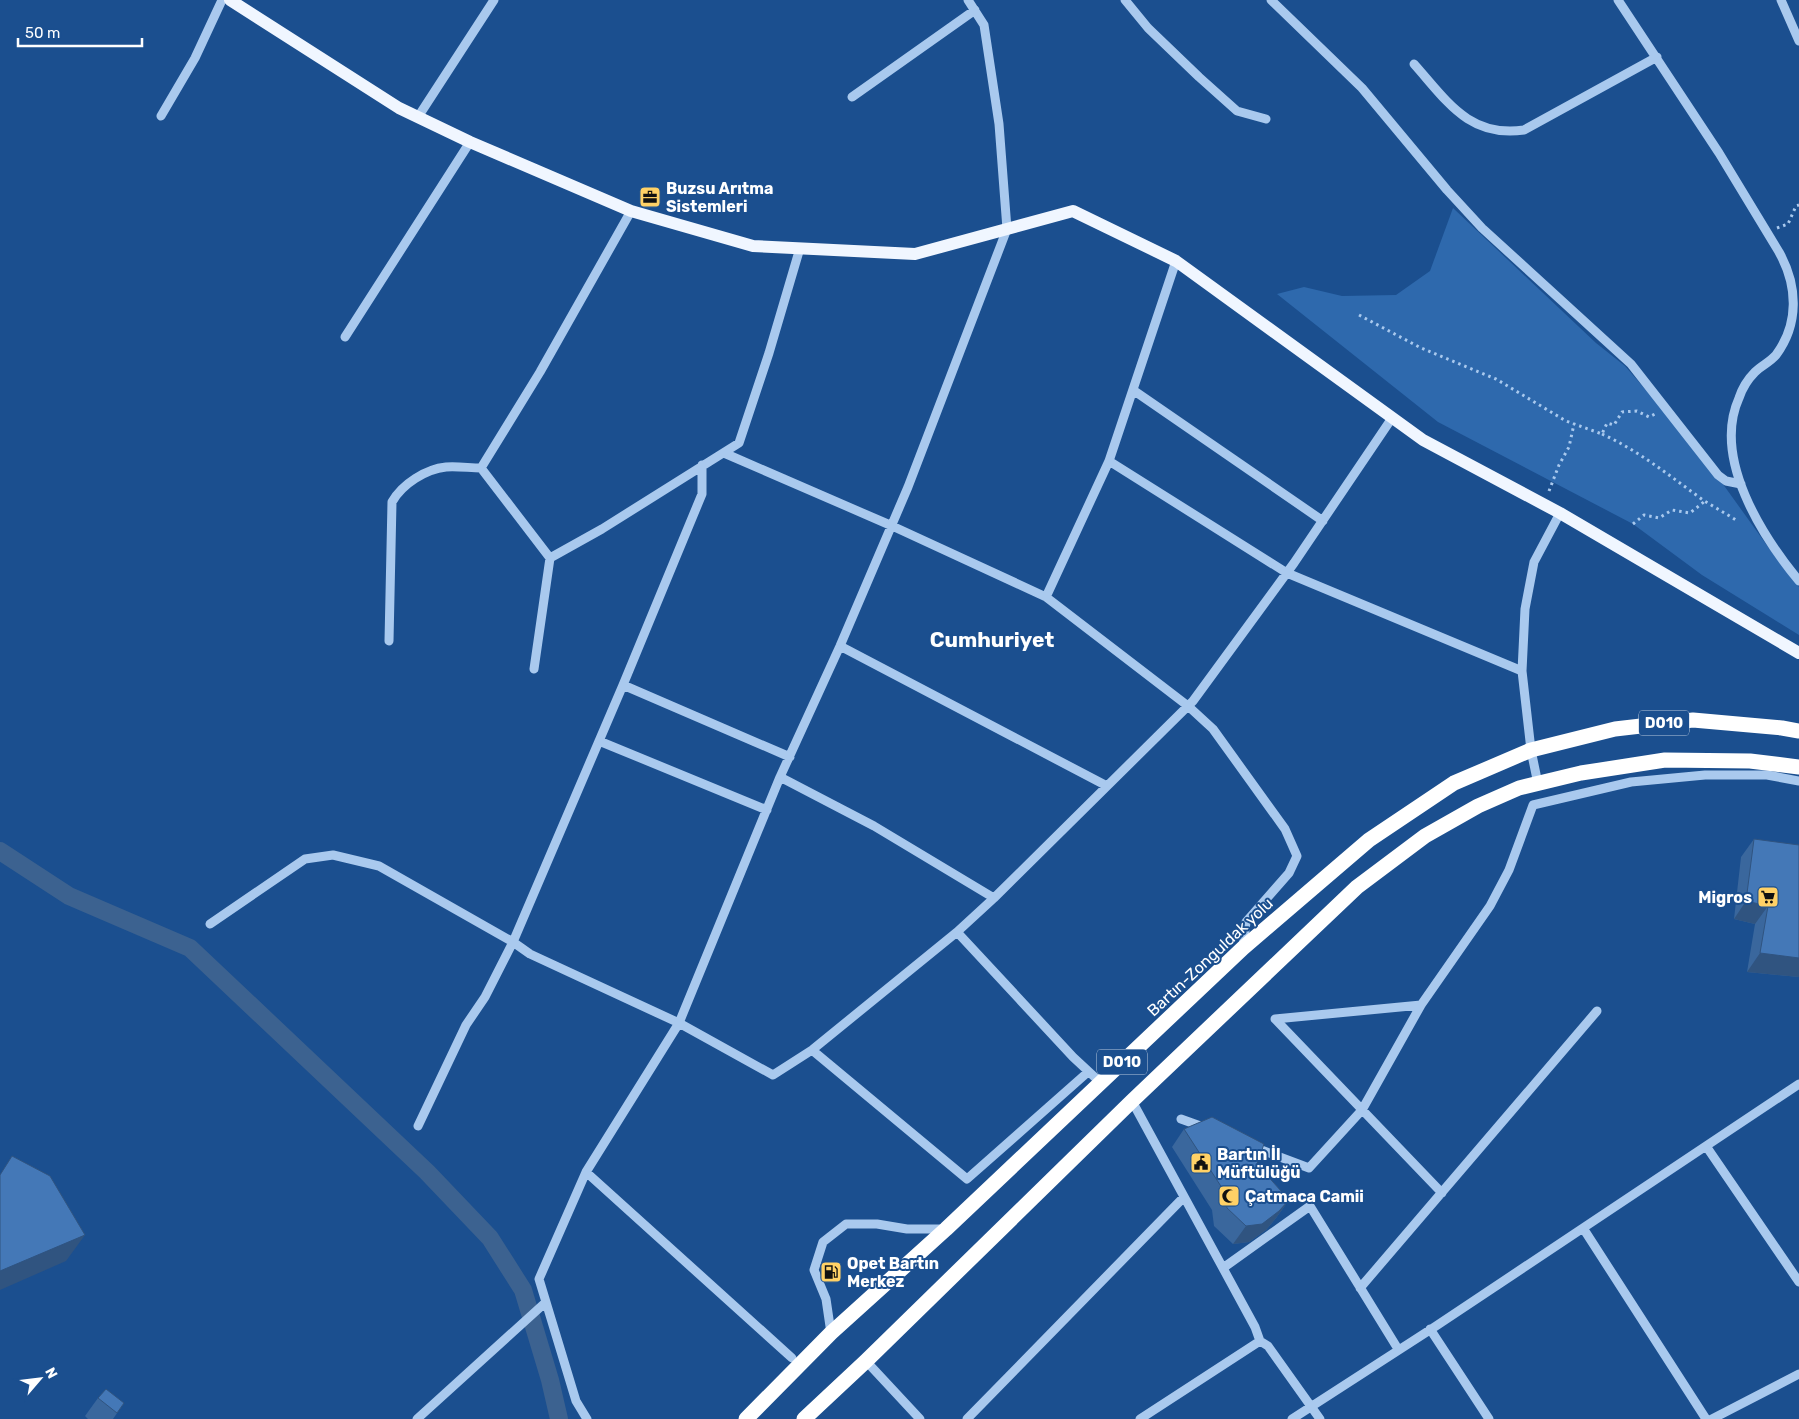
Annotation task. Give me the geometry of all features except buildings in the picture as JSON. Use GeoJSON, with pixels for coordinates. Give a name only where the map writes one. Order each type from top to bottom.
{"type":"FeatureCollection","features":[{"type":"Feature","properties":{"kind":"highway","name":"Bartın-Zonguldak yolu"},"geometry":{"type":"LineString","coordinates":[[746,1419],[831,1334],[946,1229],[1243,948],[1369,840],[1454,783],[1531,750],[1615,729],[1693,720],[1799,731]]}},
{"type":"Feature","properties":{"kind":"highway","name":"D010"},"geometry":{"type":"LineString","coordinates":[[804,1419],[866,1361],[1132,1101],[1358,887],[1425,836],[1478,806],[1519,788],[1581,773],[1665,760],[1750,761],[1799,767]]}},
{"type":"Feature","properties":{"kind":"main road"},"geometry":{"type":"LineString","coordinates":[[230,0],[399,108],[470,142],[631,211],[754,246],[915,254],[1073,211],[1176,261],[1424,440],[1560,513],[1799,654]]}},
{"type":"Feature","properties":{"kind":"street"},"geometry":{"type":"LineString","coordinates":[[161,116],[195,58],[222,0]]}},
{"type":"Feature","properties":{"kind":"street"},"geometry":{"type":"LineString","coordinates":[[418,117],[494,0]]}},
{"type":"Feature","properties":{"kind":"street"},"geometry":{"type":"LineString","coordinates":[[587,1419],[576,1401],[539,1279],[586,1172],[679,1023],[780,777],[840,646],[890,525],[908,487],[1006,229],[999,124],[984,25],[968,0]]}},
{"type":"Feature","properties":{"kind":"street"},"geometry":{"type":"LineString","coordinates":[[1125,0],[1148,28],[1199,78],[1237,111],[1266,119]]}},
{"type":"Feature","properties":{"kind":"street"},"geometry":{"type":"LineString","coordinates":[[1271,0],[1362,88],[1447,190],[1482,228],[1631,364],[1718,474],[1726,481],[1741,484]]}},
{"type":"Feature","properties":{"kind":"street"},"geometry":{"type":"LineString","coordinates":[[1618,0],[1719,153],[1788,267],[1792,280],[1795,308],[1792,322],[1775,357],[1755,372],[1746,384],[1735,409],[1731,438],[1741,484],[1765,535],[1799,581]]}},
{"type":"Feature","properties":{"kind":"street"},"geometry":{"type":"LineString","coordinates":[[1781,0],[1799,41]]}},
{"type":"Feature","properties":{"kind":"street"},"geometry":{"type":"LineString","coordinates":[[852,97],[974,10]]}},
{"type":"Feature","properties":{"kind":"street"},"geometry":{"type":"LineString","coordinates":[[1414,64],[1456,112],[1465,119],[1484,128],[1511,132],[1524,130],[1656,57]]}},
{"type":"Feature","properties":{"kind":"street"},"geometry":{"type":"LineString","coordinates":[[345,337],[470,142]]}},
{"type":"Feature","properties":{"kind":"street"},"geometry":{"type":"LineString","coordinates":[[481,468],[540,372],[631,211]]}},
{"type":"Feature","properties":{"kind":"street"},"geometry":{"type":"LineString","coordinates":[[550,558],[602,529],[739,442],[769,353],[800,248]]}},
{"type":"Feature","properties":{"kind":"street"},"geometry":{"type":"LineString","coordinates":[[1046,597],[1109,461],[1176,261]]}},
{"type":"Feature","properties":{"kind":"street"},"geometry":{"type":"LineString","coordinates":[[1133,390],[1323,521]]}},
{"type":"Feature","properties":{"kind":"street"},"geometry":{"type":"LineString","coordinates":[[210,924],[305,859],[334,855],[379,866],[513,942],[530,954],[679,1023],[773,1076],[812,1050],[957,932],[994,898],[1188,706],[1288,573],[1392,418]]}},
{"type":"Feature","properties":{"kind":"street"},"geometry":{"type":"LineString","coordinates":[[724,453],[890,525],[1046,597],[1188,706],[1213,729],[1285,829],[1297,856],[1289,873],[1246,922],[1243,948]]}},
{"type":"Feature","properties":{"kind":"street"},"geometry":{"type":"LineString","coordinates":[[1109,461],[1288,573],[1522,671]]}},
{"type":"Feature","properties":{"kind":"street"},"geometry":{"type":"LineString","coordinates":[[418,1126],[466,1025],[485,997],[513,942],[702,494],[702,466]]}},
{"type":"Feature","properties":{"kind":"street"},"geometry":{"type":"LineString","coordinates":[[389,641],[392,502],[400,490],[419,476],[444,467],[481,468]]}},
{"type":"Feature","properties":{"kind":"street"},"geometry":{"type":"LineString","coordinates":[[481,468],[550,558],[534,669]]}},
{"type":"Feature","properties":{"kind":"street"},"geometry":{"type":"LineString","coordinates":[[1538,784],[1531,750],[1522,671],[1525,609],[1534,562],[1560,513]]}},
{"type":"Feature","properties":{"kind":"street"},"geometry":{"type":"LineString","coordinates":[[840,646],[1107,786]]}},
{"type":"Feature","properties":{"kind":"street"},"geometry":{"type":"LineString","coordinates":[[623,685],[790,757]]}},
{"type":"Feature","properties":{"kind":"street"},"geometry":{"type":"LineString","coordinates":[[599,741],[767,810]]}},
{"type":"Feature","properties":{"kind":"street"},"geometry":{"type":"LineString","coordinates":[[1245,1144],[1309,1168],[1362,1110],[1421,1005],[1490,906],[1509,870],[1533,805],[1631,782],[1705,774],[1767,775],[1799,781]]}},
{"type":"Feature","properties":{"kind":"street"},"geometry":{"type":"LineString","coordinates":[[780,777],[874,826],[994,898]]}},
{"type":"Feature","properties":{"kind":"street"},"geometry":{"type":"LineString","coordinates":[[957,932],[1072,1057],[1100,1083]]}},
{"type":"Feature","properties":{"kind":"street"},"geometry":{"type":"LineString","coordinates":[[1421,1005],[1275,1019],[1442,1193]]}},
{"type":"Feature","properties":{"kind":"street"},"geometry":{"type":"LineString","coordinates":[[1360,1288],[1597,1011]]}},
{"type":"Feature","properties":{"kind":"street"},"geometry":{"type":"LineString","coordinates":[[812,1050],[967,1179],[1088,1072]]}},
{"type":"Feature","properties":{"kind":"street"},"geometry":{"type":"LineString","coordinates":[[1292,1419],[1799,1084]]}},
{"type":"Feature","properties":{"kind":"street"},"geometry":{"type":"LineString","coordinates":[[1132,1101],[1255,1327],[1260,1341],[1268,1346],[1320,1419]]}},
{"type":"Feature","properties":{"kind":"street"},"geometry":{"type":"LineString","coordinates":[[1182,1119],[1218,1133]]}},
{"type":"Feature","properties":{"kind":"street"},"geometry":{"type":"LineString","coordinates":[[1706,1146],[1799,1282]]}},
{"type":"Feature","properties":{"kind":"street"},"geometry":{"type":"LineString","coordinates":[[586,1172],[792,1358]]}},
{"type":"Feature","properties":{"kind":"street"},"geometry":{"type":"LineString","coordinates":[[967,1419],[1184,1198]]}},
{"type":"Feature","properties":{"kind":"street"},"geometry":{"type":"LineString","coordinates":[[1223,1268],[1310,1206],[1398,1350]]}},
{"type":"Feature","properties":{"kind":"street"},"geometry":{"type":"LineString","coordinates":[[831,1334],[826,1299],[814,1270],[823,1242],[846,1224],[877,1224],[907,1229],[946,1229]]}},
{"type":"Feature","properties":{"kind":"street"},"geometry":{"type":"LineString","coordinates":[[1583,1228],[1706,1419]]}},
{"type":"Feature","properties":{"kind":"street"},"geometry":{"type":"LineString","coordinates":[[417,1419],[545,1302]]}},
{"type":"Feature","properties":{"kind":"street"},"geometry":{"type":"LineString","coordinates":[[1430,1329],[1489,1419]]}},
{"type":"Feature","properties":{"kind":"street"},"geometry":{"type":"LineString","coordinates":[[1140,1419],[1260,1341]]}},
{"type":"Feature","properties":{"kind":"street"},"geometry":{"type":"LineString","coordinates":[[866,1361],[920,1419]]}},
{"type":"Feature","properties":{"kind":"street"},"geometry":{"type":"LineString","coordinates":[[1712,1419],[1799,1374]]}},
{"type":"Feature","properties":{"kind":"path"},"geometry":{"type":"LineString","coordinates":[[1768,232],[1788,224],[1796,206],[1799,205]]}},
{"type":"Feature","properties":{"kind":"path"},"geometry":{"type":"LineString","coordinates":[[1359,315],[1421,348],[1496,378],[1566,421],[1624,444],[1652,462],[1704,501],[1736,520]]}},
{"type":"Feature","properties":{"kind":"path"},"geometry":{"type":"LineString","coordinates":[[1602,434],[1607,423],[1614,425],[1622,412],[1637,410],[1649,417],[1656,413]]}},
{"type":"Feature","properties":{"kind":"path"},"geometry":{"type":"LineString","coordinates":[[1543,504],[1559,465],[1569,447],[1574,424]]}},
{"type":"Feature","properties":{"kind":"path"},"geometry":{"type":"LineString","coordinates":[[1633,524],[1644,515],[1659,518],[1672,510],[1690,513],[1704,501]]}},
{"type":"Feature","properties":{"kind":"shaded area"},"geometry":{"type":"Polygon","coordinates":[[[1453,208],[1596,343],[1625,366],[1665,412],[1720,480],[1799,587],[1799,635],[1702,575],[1633,524],[1438,422],[1277,294],[1304,287],[1342,296],[1396,295],[1430,271],[1453,208]]]}},
{"type":"Feature","properties":{"kind":"waterway"},"geometry":{"type":"LineString","coordinates":[[0,851],[69,896],[190,948],[427,1172],[490,1238],[523,1290],[550,1380],[559,1419]]}},
{"type":"Feature","properties":{"kind":"place","name":"Buzsu Arıtma Sistemleri"},"geometry":{"type":"Point","coordinates":[650,197]}},
{"type":"Feature","properties":{"kind":"place","name":"Migros"},"geometry":{"type":"Point","coordinates":[1768,897]}},
{"type":"Feature","properties":{"kind":"place","name":"Bartın İl Müftülüğü"},"geometry":{"type":"Point","coordinates":[1201,1163]}},
{"type":"Feature","properties":{"kind":"place","name":"Çatmaca Camii"},"geometry":{"type":"Point","coordinates":[1229,1196]}},
{"type":"Feature","properties":{"kind":"place","name":"Opet Bartın Merkez"},"geometry":{"type":"Point","coordinates":[831,1272]}},
{"type":"Feature","properties":{"kind":"district","name":"Cumhuriyet"},"geometry":{"type":"Point","coordinates":[992,639]}}]}
